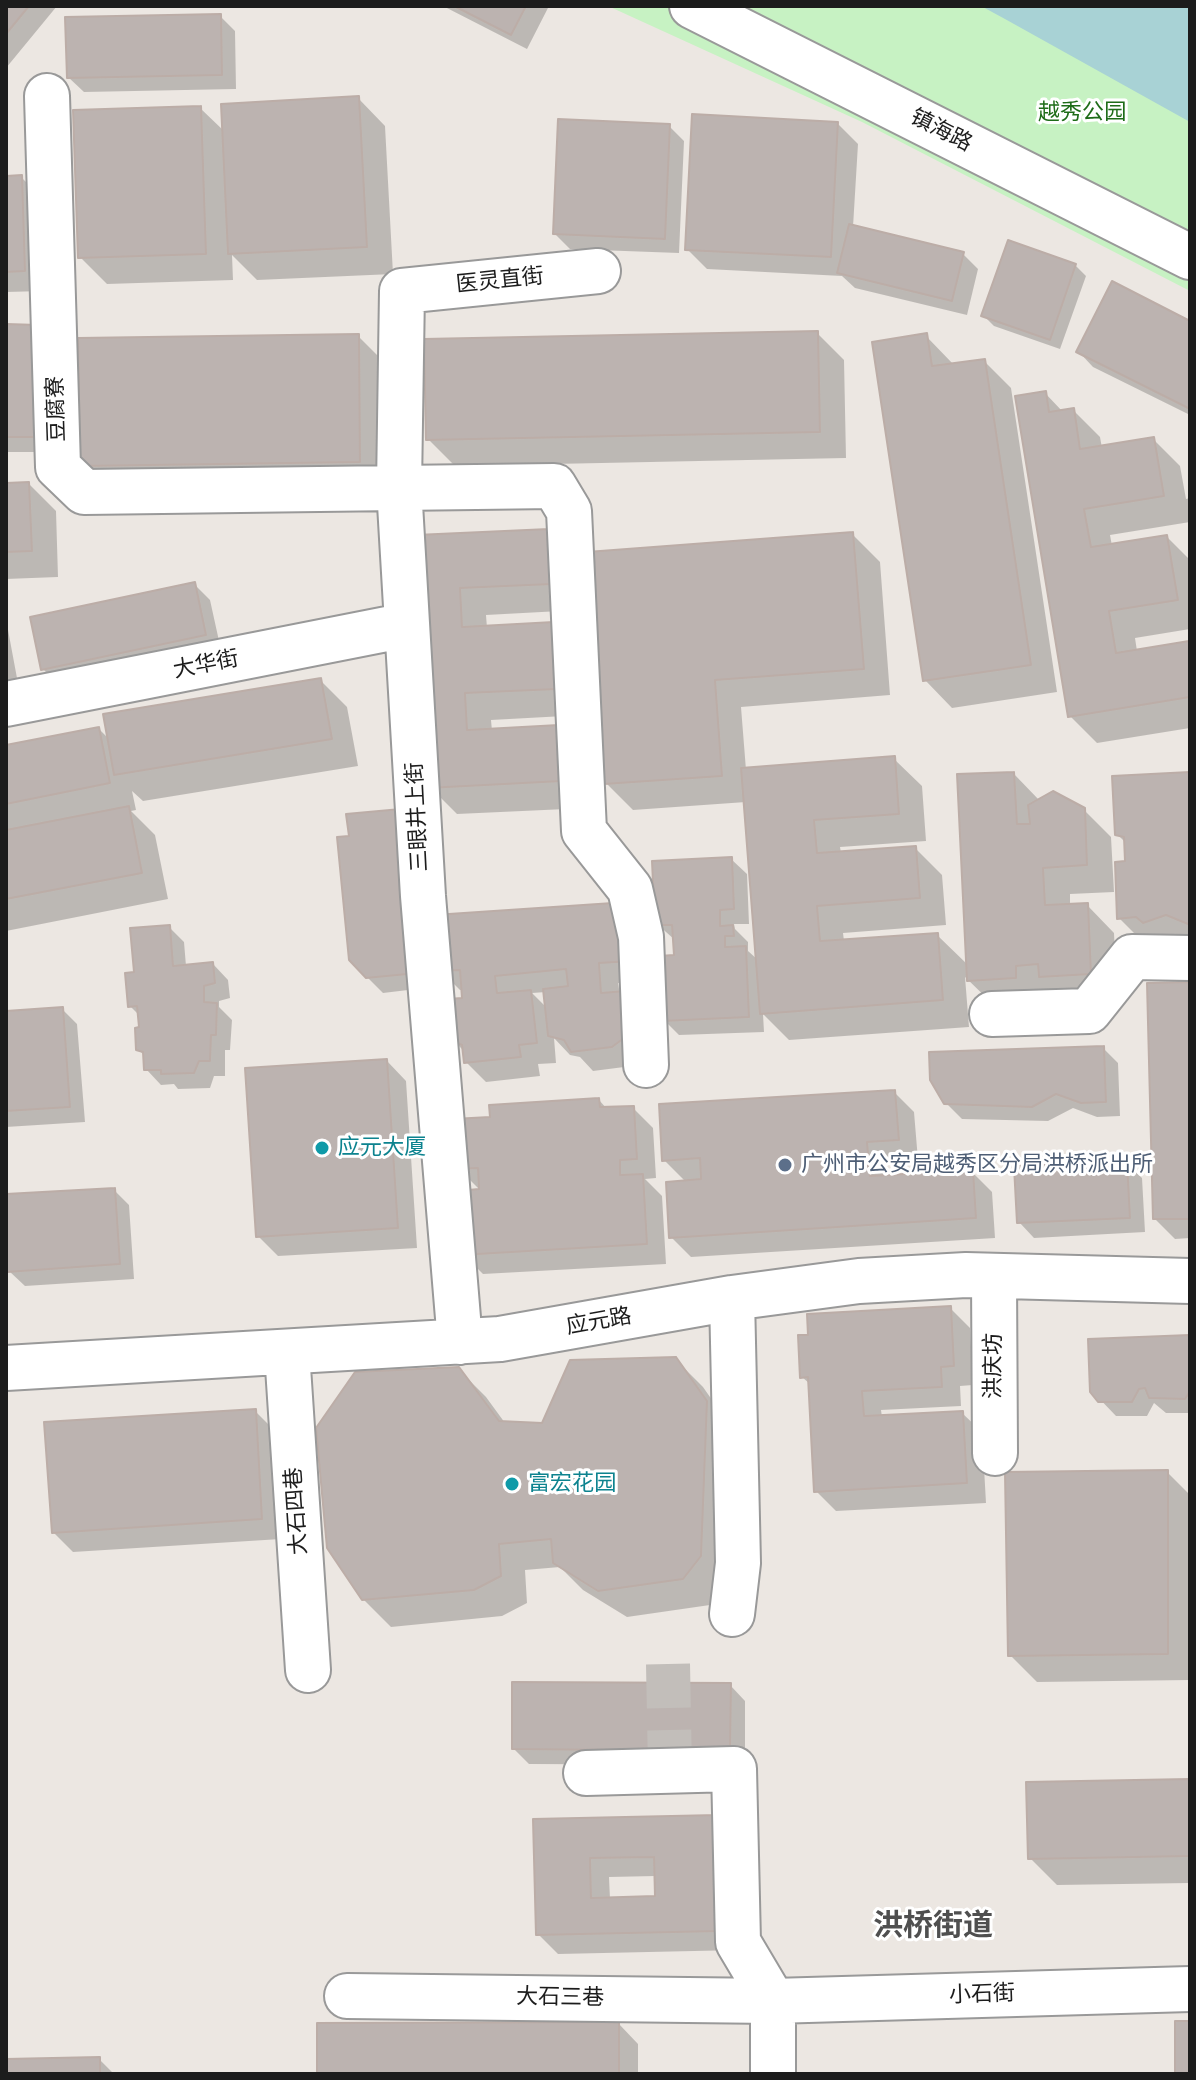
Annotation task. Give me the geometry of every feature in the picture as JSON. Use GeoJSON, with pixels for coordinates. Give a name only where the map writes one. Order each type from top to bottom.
{"type":"FeatureCollection","features":[{"type":"Feature","properties":{"kind":"street","name":"镇海路"},"geometry":{"type":"LineString","coordinates":[[692,6],[1190,257]]}},
{"type":"Feature","properties":{"kind":"street","name":"豆腐寮"},"geometry":{"type":"LineString","coordinates":[[47,96],[58,467],[84,492],[554,486],[569,511],[584,831],[630,889],[641,937],[646,1065]]}},
{"type":"Feature","properties":{"kind":"street","name":"医灵直街"},"geometry":{"type":"LineString","coordinates":[[402,291],[598,271]]}},
{"type":"Feature","properties":{"kind":"street","name":"三眼井上街"},"geometry":{"type":"LineString","coordinates":[[402,291],[399,487],[423,896],[460,1342]]}},
{"type":"Feature","properties":{"kind":"street","name":"大华街"},"geometry":{"type":"LineString","coordinates":[[6,704],[407,625]]}},
{"type":"Feature","properties":{"kind":"street"},"geometry":{"type":"LineString","coordinates":[[992,1014],[1089,1011],[1132,957],[1190,958]]}},
{"type":"Feature","properties":{"kind":"street","name":"应元路"},"geometry":{"type":"LineString","coordinates":[[6,1368],[500,1339],[732,1298],[859,1281],[966,1275],[1190,1281]]}},
{"type":"Feature","properties":{"kind":"street","name":"洪庆坊"},"geometry":{"type":"LineString","coordinates":[[994,1278],[995,1453]]}},
{"type":"Feature","properties":{"kind":"street"},"geometry":{"type":"LineString","coordinates":[[732,1298],[738,1563],[732,1614]]}},
{"type":"Feature","properties":{"kind":"street","name":"大石四巷"},"geometry":{"type":"LineString","coordinates":[[287,1352],[308,1670]]}},
{"type":"Feature","properties":{"kind":"street"},"geometry":{"type":"LineString","coordinates":[[586,1773],[734,1769],[738,1942],[773,2001],[773,2074]]}},
{"type":"Feature","properties":{"kind":"street","name":"小石街"},"geometry":{"type":"LineString","coordinates":[[773,2001],[1190,1989]]}},
{"type":"Feature","properties":{"kind":"street","name":"大石三巷"},"geometry":{"type":"LineString","coordinates":[[347,1996],[773,2001]]}},
{"type":"Feature","properties":{"kind":"green space","name":"越秀公园"},"geometry":{"type":"Polygon","coordinates":[[[608,6],[1190,6],[1190,291],[862,122],[608,6]]]}},
{"type":"Feature","properties":{"kind":"water"},"geometry":{"type":"Polygon","coordinates":[[[981,6],[1190,6],[1190,122],[1005,19],[981,6]]]}},
{"type":"Feature","properties":{"kind":"building"},"geometry":{"type":"Polygon","coordinates":[[[6,6],[29,6],[6,34],[6,6]]]}},
{"type":"Feature","properties":{"kind":"building"},"geometry":{"type":"Polygon","coordinates":[[[454,6],[526,6],[511,35],[454,6]]]}},
{"type":"Feature","properties":{"kind":"building"},"geometry":{"type":"Polygon","coordinates":[[[221,14],[222,75],[67,78],[65,17],[221,14]]]}},
{"type":"Feature","properties":{"kind":"building"},"geometry":{"type":"Polygon","coordinates":[[[359,96],[367,247],[228,254],[221,104],[359,96]]]}},
{"type":"Feature","properties":{"kind":"building"},"geometry":{"type":"Polygon","coordinates":[[[201,106],[206,254],[78,258],[73,110],[201,106]]]}},
{"type":"Feature","properties":{"kind":"building"},"geometry":{"type":"Polygon","coordinates":[[[692,114],[838,122],[831,257],[685,250],[692,114]]]}},
{"type":"Feature","properties":{"kind":"building"},"geometry":{"type":"Polygon","coordinates":[[[558,119],[670,124],[665,239],[553,234],[558,119]]]}},
{"type":"Feature","properties":{"kind":"building"},"geometry":{"type":"Polygon","coordinates":[[[22,175],[25,271],[6,272],[6,176],[22,175]]]}},
{"type":"Feature","properties":{"kind":"building"},"geometry":{"type":"Polygon","coordinates":[[[849,224],[964,252],[952,301],[837,273],[849,224]]]}},
{"type":"Feature","properties":{"kind":"building"},"geometry":{"type":"Polygon","coordinates":[[[1008,240],[1076,264],[1050,340],[981,316],[1008,240]]]}},
{"type":"Feature","properties":{"kind":"building"},"geometry":{"type":"Polygon","coordinates":[[[1112,281],[1190,321],[1190,409],[1076,352],[1112,281]]]}},
{"type":"Feature","properties":{"kind":"building"},"geometry":{"type":"Polygon","coordinates":[[[6,324],[38,325],[37,437],[6,437],[6,324]]]}},
{"type":"Feature","properties":{"kind":"building"},"geometry":{"type":"Polygon","coordinates":[[[818,331],[820,432],[426,440],[424,339],[818,331]]]}},
{"type":"Feature","properties":{"kind":"building"},"geometry":{"type":"Polygon","coordinates":[[[927,333],[932,366],[985,359],[1031,665],[923,681],[872,342],[927,333]]]}},
{"type":"Feature","properties":{"kind":"building"},"geometry":{"type":"Polygon","coordinates":[[[359,334],[360,462],[80,466],[78,338],[359,334]]]}},
{"type":"Feature","properties":{"kind":"building"},"geometry":{"type":"Polygon","coordinates":[[[1046,391],[1049,412],[1074,408],[1080,449],[1154,437],[1164,496],[1084,509],[1091,547],[1167,535],[1178,600],[1109,611],[1116,653],[1189,641],[1190,697],[1068,717],[1015,396],[1046,391]]]}},
{"type":"Feature","properties":{"kind":"building"},"geometry":{"type":"Polygon","coordinates":[[[29,482],[32,551],[6,552],[6,483],[29,482]]]}},
{"type":"Feature","properties":{"kind":"building"},"geometry":{"type":"Polygon","coordinates":[[[549,529],[552,584],[460,588],[462,627],[554,622],[557,689],[465,693],[467,730],[559,725],[562,781],[428,788],[416,535],[549,529]]]}},
{"type":"Feature","properties":{"kind":"building"},"geometry":{"type":"Polygon","coordinates":[[[853,532],[864,669],[715,680],[722,776],[604,784],[587,552],[853,532]]]}},
{"type":"Feature","properties":{"kind":"building"},"geometry":{"type":"Polygon","coordinates":[[[195,582],[206,635],[41,670],[30,617],[195,582]]]}},
{"type":"Feature","properties":{"kind":"building"},"geometry":{"type":"Polygon","coordinates":[[[321,678],[332,739],[114,775],[103,714],[321,678]]]}},
{"type":"Feature","properties":{"kind":"building"},"geometry":{"type":"Polygon","coordinates":[[[99,727],[110,783],[6,804],[6,745],[99,727]]]}},
{"type":"Feature","properties":{"kind":"building"},"geometry":{"type":"Polygon","coordinates":[[[895,756],[899,814],[814,820],[817,853],[916,846],[920,898],[817,906],[820,941],[938,933],[943,1000],[760,1014],[741,768],[895,756]]]}},
{"type":"Feature","properties":{"kind":"building"},"geometry":{"type":"Polygon","coordinates":[[[1014,772],[1017,824],[1030,824],[1028,805],[1053,791],[1085,808],[1087,865],[1043,868],[1045,905],[1088,903],[1091,974],[1039,977],[1038,964],[1016,966],[1016,978],[967,981],[957,774],[1014,772]]]}},
{"type":"Feature","properties":{"kind":"building"},"geometry":{"type":"Polygon","coordinates":[[[1190,772],[1190,922],[1188,924],[1166,915],[1143,923],[1136,917],[1117,919],[1115,862],[1125,861],[1124,837],[1115,835],[1112,776],[1190,772]]]}},
{"type":"Feature","properties":{"kind":"building"},"geometry":{"type":"Polygon","coordinates":[[[129,806],[142,873],[6,899],[6,830],[129,806]]]}},
{"type":"Feature","properties":{"kind":"building"},"geometry":{"type":"Polygon","coordinates":[[[401,809],[418,973],[366,978],[349,960],[337,837],[349,836],[346,814],[401,809]]]}},
{"type":"Feature","properties":{"kind":"building"},"geometry":{"type":"Polygon","coordinates":[[[732,857],[734,909],[720,910],[720,926],[733,925],[734,936],[725,936],[725,947],[746,946],[749,1017],[662,1021],[659,956],[674,955],[672,925],[655,925],[652,861],[732,857]]]}},
{"type":"Feature","properties":{"kind":"building"},"geometry":{"type":"Polygon","coordinates":[[[628,902],[633,961],[599,963],[601,993],[625,991],[628,1035],[612,1047],[571,1052],[564,1040],[548,1036],[543,989],[568,986],[566,969],[495,976],[497,993],[531,990],[537,1043],[519,1045],[521,1057],[464,1063],[462,1045],[450,1040],[448,999],[462,998],[460,970],[438,971],[434,915],[628,902]]]}},
{"type":"Feature","properties":{"kind":"building"},"geometry":{"type":"Polygon","coordinates":[[[170,925],[173,966],[213,962],[215,983],[204,986],[204,1002],[217,1003],[216,1035],[211,1035],[210,1061],[199,1061],[194,1073],[161,1074],[161,1070],[144,1070],[143,1052],[136,1050],[135,1028],[139,1027],[137,1006],[128,1007],[125,973],[134,972],[130,928],[170,925]]]}},
{"type":"Feature","properties":{"kind":"building"},"geometry":{"type":"Polygon","coordinates":[[[1190,982],[1190,1219],[1153,1219],[1147,983],[1190,982]]]}},
{"type":"Feature","properties":{"kind":"building"},"geometry":{"type":"Polygon","coordinates":[[[63,1007],[70,1107],[6,1111],[6,1011],[63,1007]]]}},
{"type":"Feature","properties":{"kind":"building"},"geometry":{"type":"Polygon","coordinates":[[[1104,1046],[1106,1102],[1081,1103],[1056,1094],[1032,1107],[944,1104],[930,1080],[929,1052],[1104,1046]]]}},
{"type":"Feature","properties":{"kind":"building","name":"应元大厦"},"geometry":{"type":"Polygon","coordinates":[[[387,1059],[398,1228],[256,1237],[245,1068],[387,1059]]]}},
{"type":"Feature","properties":{"kind":"building","name":"广州市公安局越秀区分局洪桥派出所"},"geometry":{"type":"Polygon","coordinates":[[[895,1090],[899,1140],[867,1142],[870,1176],[973,1170],[976,1218],[669,1238],[666,1182],[701,1179],[700,1158],[662,1161],[659,1104],[895,1090]]]}},
{"type":"Feature","properties":{"kind":"building"},"geometry":{"type":"Polygon","coordinates":[[[599,1098],[600,1107],[634,1106],[637,1159],[620,1160],[620,1175],[643,1174],[647,1244],[461,1255],[458,1191],[479,1189],[478,1168],[456,1169],[453,1119],[490,1117],[489,1105],[599,1098]]]}},
{"type":"Feature","properties":{"kind":"building"},"geometry":{"type":"Polygon","coordinates":[[[1127,1161],[1130,1218],[1017,1223],[1014,1166],[1127,1161]]]}},
{"type":"Feature","properties":{"kind":"building"},"geometry":{"type":"Polygon","coordinates":[[[115,1188],[120,1264],[7,1272],[6,1194],[115,1188]]]}},
{"type":"Feature","properties":{"kind":"building"},"geometry":{"type":"Polygon","coordinates":[[[951,1306],[954,1366],[941,1367],[942,1387],[862,1391],[864,1416],[963,1411],[967,1483],[814,1492],[808,1377],[800,1378],[798,1335],[808,1335],[807,1314],[951,1306]]]}},
{"type":"Feature","properties":{"kind":"building"},"geometry":{"type":"Polygon","coordinates":[[[1190,1335],[1190,1391],[1185,1399],[1149,1398],[1145,1388],[1139,1389],[1132,1402],[1098,1402],[1090,1392],[1088,1339],[1190,1335]]]}},
{"type":"Feature","properties":{"kind":"building","name":"富宏花园"},"geometry":{"type":"Polygon","coordinates":[[[676,1357],[707,1401],[701,1556],[683,1579],[598,1591],[553,1563],[551,1539],[499,1544],[501,1576],[474,1590],[362,1600],[327,1548],[316,1428],[355,1372],[459,1367],[499,1421],[542,1423],[570,1360],[676,1357]]]}},
{"type":"Feature","properties":{"kind":"building"},"geometry":{"type":"Polygon","coordinates":[[[256,1409],[262,1519],[52,1533],[44,1422],[256,1409]]]}},
{"type":"Feature","properties":{"kind":"building"},"geometry":{"type":"Polygon","coordinates":[[[1168,1470],[1168,1654],[1008,1656],[1005,1472],[1168,1470]]]}},
{"type":"Feature","properties":{"kind":"building"},"geometry":{"type":"Polygon","coordinates":[[[512,1682],[731,1683],[730,1751],[512,1749],[512,1682]]]}},
{"type":"Feature","properties":{"kind":"building"},"geometry":{"type":"Polygon","coordinates":[[[1190,1779],[1190,1856],[1028,1859],[1026,1782],[1190,1779]]]}},
{"type":"Feature","properties":{"kind":"building"},"geometry":{"type":"Polygon","coordinates":[[[718,1815],[721,1931],[536,1935],[533,1819],[718,1815]],[[654,1857],[590,1858],[591,1898],[655,1896],[654,1857]]]}},
{"type":"Feature","properties":{"kind":"building"},"geometry":{"type":"Polygon","coordinates":[[[1175,2021],[1190,2021],[1190,2074],[1175,2074],[1175,2021]]]}},
{"type":"Feature","properties":{"kind":"building"},"geometry":{"type":"Polygon","coordinates":[[[619,2022],[619,2074],[317,2074],[317,2023],[619,2022]]]}},
{"type":"Feature","properties":{"kind":"building"},"geometry":{"type":"Polygon","coordinates":[[[100,2057],[100,2074],[6,2074],[6,2059],[100,2057]]]}},
{"type":"Feature","properties":{"kind":"tunnel"},"geometry":{"type":"LineString","coordinates":[[668,1664],[670,1770]]}},
{"type":"Feature","properties":{"kind":"place","name":"应元大厦"},"geometry":{"type":"Point","coordinates":[322,1148]}},
{"type":"Feature","properties":{"kind":"place","name":"广州市公安局越秀区分局洪桥派出所"},"geometry":{"type":"Point","coordinates":[785,1165]}},
{"type":"Feature","properties":{"kind":"place","name":"富宏花园"},"geometry":{"type":"Point","coordinates":[512,1484]}},
{"type":"Feature","properties":{"kind":"district","name":"洪桥街道"},"geometry":{"type":"Point","coordinates":[933,1927]}}]}
